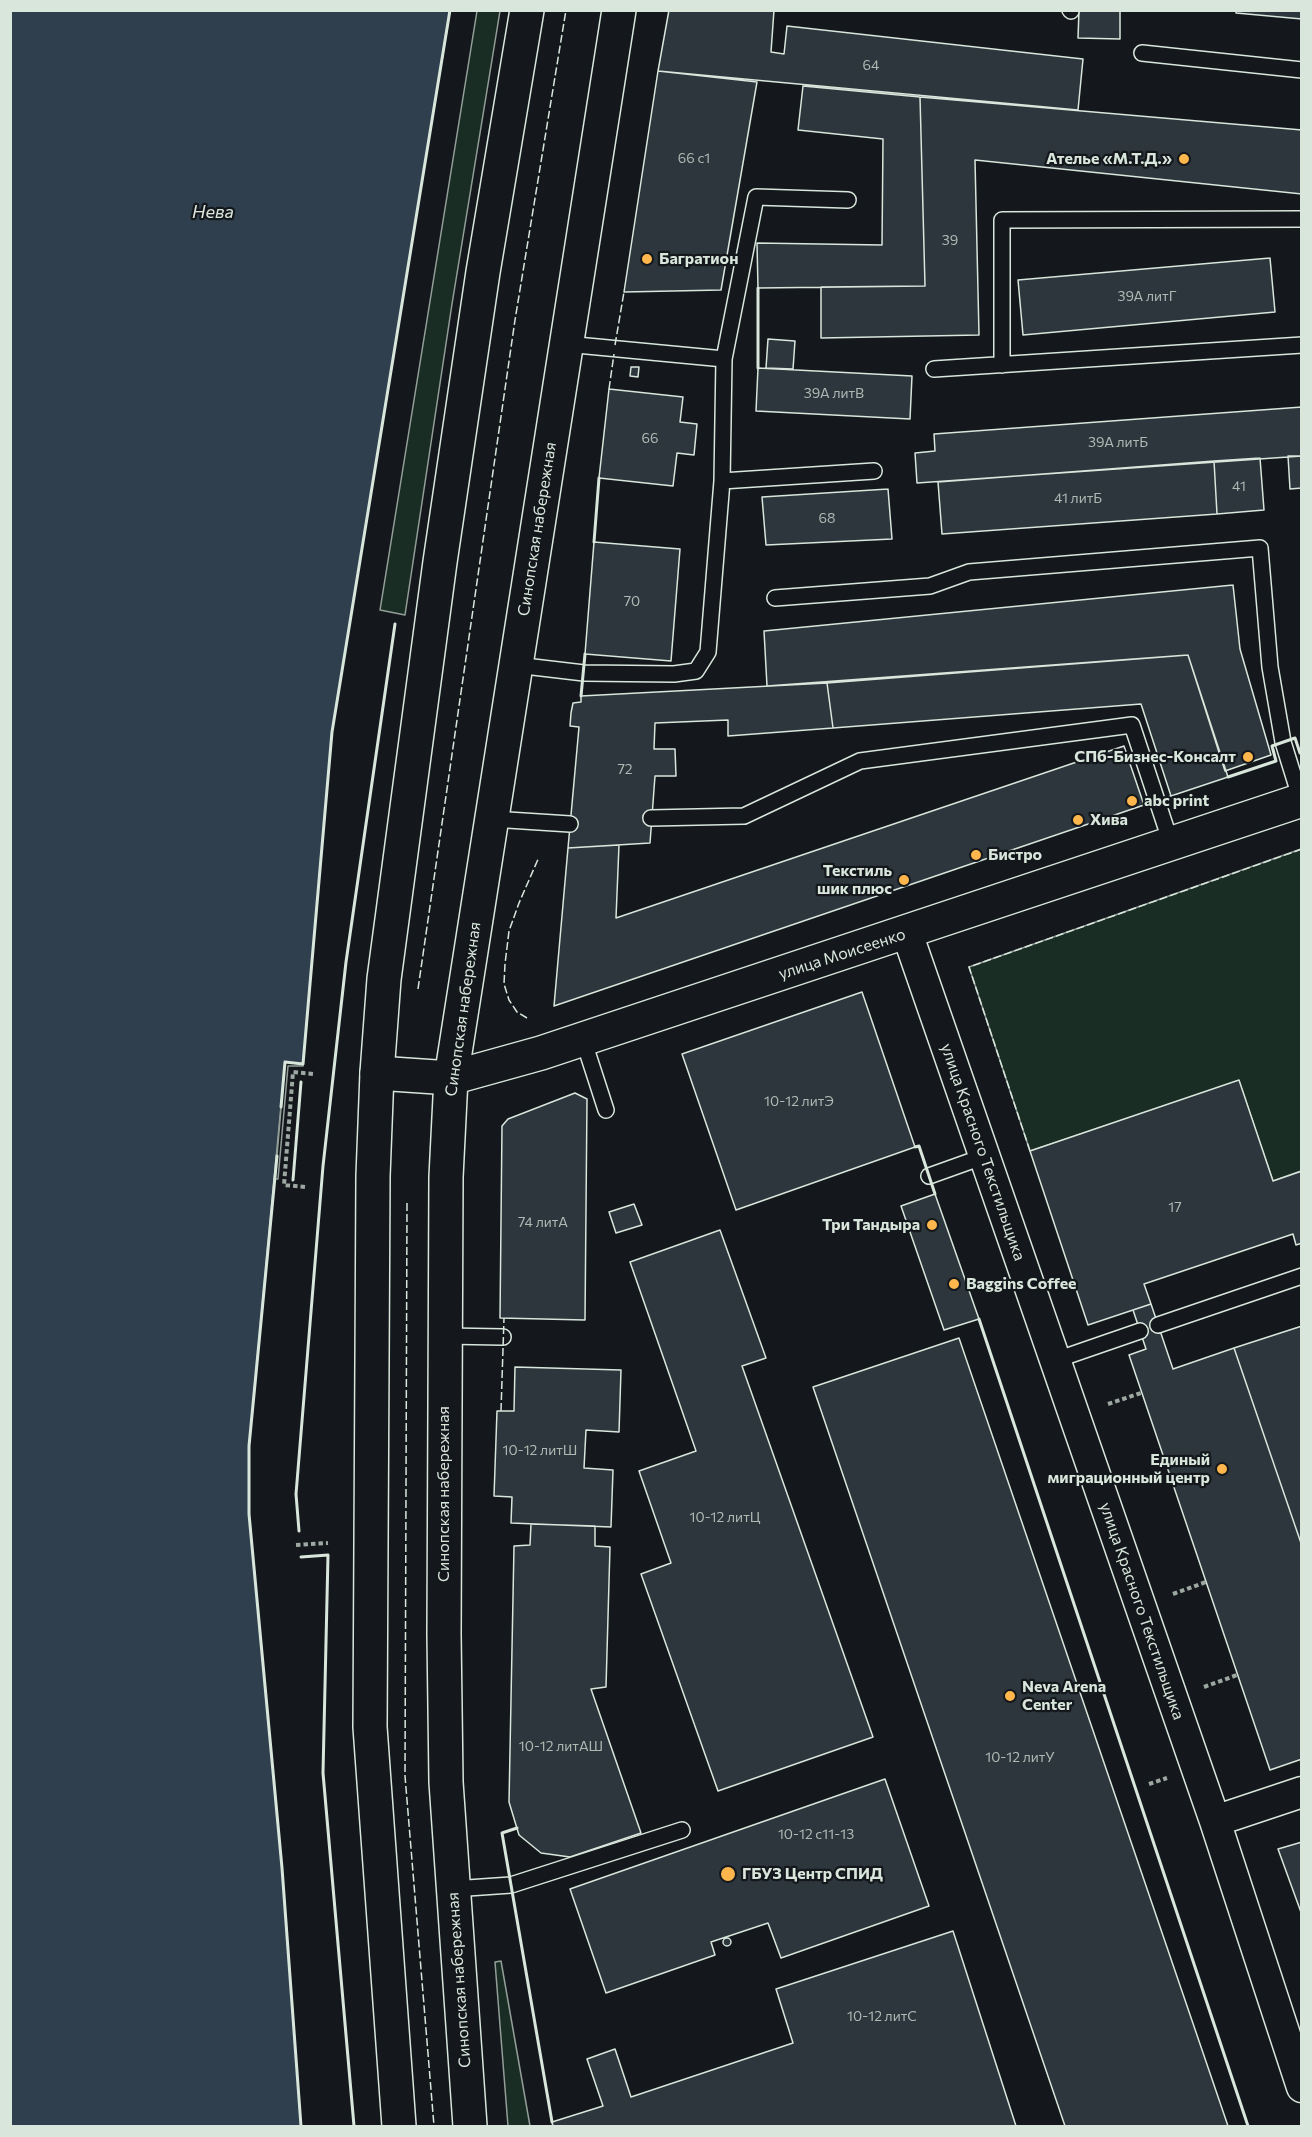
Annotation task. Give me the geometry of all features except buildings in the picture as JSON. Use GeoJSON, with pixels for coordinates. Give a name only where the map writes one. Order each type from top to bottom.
{"type":"FeatureCollection","features":[{"type":"Feature","properties":{"kind":"main road"},"geometry":{"type":"LineString","coordinates":[[399,2127],[370,1727],[373,1199],[377,1073],[385,967],[435,597],[483,272],[527,10]]}},
{"type":"Feature","properties":{"kind":"main road","name":"Синопская набережная"},"geometry":{"type":"LineString","coordinates":[[470,2127],[446,1782],[444,1634],[446,1177],[451,1078],[619,10]]}},
{"type":"Feature","properties":{"kind":"main road","name":"улица Моисеенко"},"geometry":{"type":"LineString","coordinates":[[377,1073],[451,1078],[541,1053],[908,933],[1301,800]]}},
{"type":"Feature","properties":{"kind":"street","name":"улица Красного Текстильщика"},"geometry":{"type":"LineString","coordinates":[[908,933],[1215,1821],[1302,2087]]}},
{"type":"Feature","properties":{"kind":"street"},"geometry":{"type":"LineString","coordinates":[[1215,1821],[1302,1792]]}},
{"type":"Feature","properties":{"kind":"lane"},"geometry":{"type":"LineString","coordinates":[[1142,53],[1302,70]]}},
{"type":"Feature","properties":{"kind":"lane"},"geometry":{"type":"LineString","coordinates":[[516,665],[584,673],[674,674],[696,671],[708,652],[722,481],[724,359],[756,197],[848,200]]}},
{"type":"Feature","properties":{"kind":"lane"},"geometry":{"type":"LineString","coordinates":[[1002,365],[1002,220],[1302,219]]}},
{"type":"Feature","properties":{"kind":"lane"},"geometry":{"type":"LineString","coordinates":[[566,344],[724,359]]}},
{"type":"Feature","properties":{"kind":"lane"},"geometry":{"type":"LineString","coordinates":[[934,369],[1302,345]]}},
{"type":"Feature","properties":{"kind":"lane"},"geometry":{"type":"LineString","coordinates":[[722,481],[874,471]]}},
{"type":"Feature","properties":{"kind":"lane"},"geometry":{"type":"LineString","coordinates":[[776,598],[930,586],[969,572],[1260,548],[1270,667],[1283,742],[1301,800]]}},
{"type":"Feature","properties":{"kind":"lane"},"geometry":{"type":"LineString","coordinates":[[651,818],[744,816],[861,761],[1132,725],[1171,843]]}},
{"type":"Feature","properties":{"kind":"lane"},"geometry":{"type":"LineString","coordinates":[[492,819],[570,824]]}},
{"type":"Feature","properties":{"kind":"lane"},"geometry":{"type":"LineString","coordinates":[[583,1040],[606,1110]]}},
{"type":"Feature","properties":{"kind":"lane"},"geometry":{"type":"LineString","coordinates":[[929,1176],[985,1156]]}},
{"type":"Feature","properties":{"kind":"lane"},"geometry":{"type":"LineString","coordinates":[[1158,1325],[1302,1276]]}},
{"type":"Feature","properties":{"kind":"lane"},"geometry":{"type":"LineString","coordinates":[[1056,1360],[1140,1331]]}},
{"type":"Feature","properties":{"kind":"lane"},"geometry":{"type":"LineString","coordinates":[[445,1336],[503,1337]]}},
{"type":"Feature","properties":{"kind":"lane"},"geometry":{"type":"LineString","coordinates":[[453,1889],[511,1885],[682,1830]]}},
{"type":"Feature","properties":{"kind":"path"},"geometry":{"type":"LineString","coordinates":[[305,1187],[284,1185],[293,1072],[314,1074]]}},
{"type":"Feature","properties":{"kind":"path"},"geometry":{"type":"LineString","coordinates":[[1108,1404],[1141,1393]]}},
{"type":"Feature","properties":{"kind":"path"},"geometry":{"type":"LineString","coordinates":[[297,1545],[328,1543]]}},
{"type":"Feature","properties":{"kind":"path"},"geometry":{"type":"LineString","coordinates":[[1173,1594],[1206,1582]]}},
{"type":"Feature","properties":{"kind":"path"},"geometry":{"type":"LineString","coordinates":[[1204,1687],[1237,1675]]}},
{"type":"Feature","properties":{"kind":"green space"},"geometry":{"type":"Polygon","coordinates":[[[477,11],[500,11],[452,304],[405,615],[380,610],[477,11]]]}},
{"type":"Feature","properties":{"kind":"green space"},"geometry":{"type":"Polygon","coordinates":[[[1301,849],[1301,1171],[1273,1181],[1239,1081],[1030,1151],[969,967],[1301,849]]]}},
{"type":"Feature","properties":{"kind":"green space"},"geometry":{"type":"Polygon","coordinates":[[[501,1961],[530,2126],[508,2126],[495,1962],[501,1961]]]}},
{"type":"Feature","properties":{"kind":"water","name":"Нева"},"geometry":{"type":"Polygon","coordinates":[[[11,11],[450,11],[332,732],[303,1064],[285,1063],[249,1446],[249,1514],[282,1868],[301,2126],[11,2126],[11,11]]]}},
{"type":"Feature","properties":{"kind":"pier"},"geometry":{"type":"Polygon","coordinates":[[[285,1062],[303,1064],[303,1066],[288,1066],[278,1179],[275,1179],[285,1062]]]}},
{"type":"Feature","properties":{"kind":"fence"},"geometry":{"type":"LineString","coordinates":[[418,989],[515,320],[566,10]]}},
{"type":"Feature","properties":{"kind":"fence"},"geometry":{"type":"LineString","coordinates":[[615,345],[624,292]]}},
{"type":"Feature","properties":{"kind":"fence"},"geometry":{"type":"LineString","coordinates":[[609,389],[614,354]]}},
{"type":"Feature","properties":{"kind":"fence"},"geometry":{"type":"LineString","coordinates":[[1144,805],[1171,796]]}},
{"type":"Feature","properties":{"kind":"fence"},"geometry":{"type":"LineString","coordinates":[[1030,1151],[969,967],[1302,849]]}},
{"type":"Feature","properties":{"kind":"fence"},"geometry":{"type":"LineString","coordinates":[[527,1018],[517,1012],[509,1000],[504,984],[505,964],[509,931],[539,857]]}},
{"type":"Feature","properties":{"kind":"fence"},"geometry":{"type":"LineString","coordinates":[[407,1203],[405,1776],[434,2126]]}},
{"type":"Feature","properties":{"kind":"fence"},"geometry":{"type":"LineString","coordinates":[[501,1411],[504,1318]]}},
{"type":"Feature","properties":{"kind":"wall"},"geometry":{"type":"LineString","coordinates":[[281,1107],[285,1062],[303,1064],[332,732],[450,10]]}},
{"type":"Feature","properties":{"kind":"wall"},"geometry":{"type":"LineString","coordinates":[[758,288],[758,368]]}},
{"type":"Feature","properties":{"kind":"wall"},"geometry":{"type":"LineString","coordinates":[[594,542],[599,478]]}},
{"type":"Feature","properties":{"kind":"wall"},"geometry":{"type":"LineString","coordinates":[[299,1531],[296,1494],[323,1166],[346,962],[395,624]]}},
{"type":"Feature","properties":{"kind":"wall"},"geometry":{"type":"LineString","coordinates":[[581,696],[585,654]]}},
{"type":"Feature","properties":{"kind":"wall"},"geometry":{"type":"LineString","coordinates":[[1228,777],[1276,761],[1272,746],[1295,738],[1300,753],[1302,753]]}},
{"type":"Feature","properties":{"kind":"wall"},"geometry":{"type":"LineString","coordinates":[[293,1180],[301,1082]]}},
{"type":"Feature","properties":{"kind":"wall"},"geometry":{"type":"LineString","coordinates":[[915,1147],[919,1146],[935,1194]]}},
{"type":"Feature","properties":{"kind":"wall"},"geometry":{"type":"LineString","coordinates":[[277,1156],[249,1446],[249,1514],[282,1868],[301,2126]]}},
{"type":"Feature","properties":{"kind":"wall"},"geometry":{"type":"LineString","coordinates":[[979,1319],[1248,2126]]}},
{"type":"Feature","properties":{"kind":"wall"},"geometry":{"type":"LineString","coordinates":[[301,1557],[328,1555],[323,1773],[354,2126]]}},
{"type":"Feature","properties":{"kind":"wall"},"geometry":{"type":"LineString","coordinates":[[517,1828],[502,1833],[552,2122]]}},
{"type":"Feature","properties":{"kind":"place","name":"Ателье «М.Т.Д.»"},"geometry":{"type":"Point","coordinates":[1184,159]}},
{"type":"Feature","properties":{"kind":"place","name":"Багратион"},"geometry":{"type":"Point","coordinates":[647,259]}},
{"type":"Feature","properties":{"kind":"place","name":"СПб-Бизнес-Консалт"},"geometry":{"type":"Point","coordinates":[1248,757]}},
{"type":"Feature","properties":{"kind":"place","name":"abc print"},"geometry":{"type":"Point","coordinates":[1132,801]}},
{"type":"Feature","properties":{"kind":"place","name":"Хива"},"geometry":{"type":"Point","coordinates":[1078,820]}},
{"type":"Feature","properties":{"kind":"place","name":"Бистро"},"geometry":{"type":"Point","coordinates":[976,855]}},
{"type":"Feature","properties":{"kind":"place","name":"Текстиль шик плюс"},"geometry":{"type":"Point","coordinates":[904,880]}},
{"type":"Feature","properties":{"kind":"place","name":"Три Тандыра"},"geometry":{"type":"Point","coordinates":[932,1225]}},
{"type":"Feature","properties":{"kind":"place","name":"Baggins Coffee"},"geometry":{"type":"Point","coordinates":[954,1284]}},
{"type":"Feature","properties":{"kind":"place","name":"Единый миграционный центр"},"geometry":{"type":"Point","coordinates":[1222,1469]}},
{"type":"Feature","properties":{"kind":"place","name":"Neva Arena Center"},"geometry":{"type":"Point","coordinates":[1010,1696]}},
{"type":"Feature","properties":{"kind":"place","name":"ГБУЗ Центр СПИД"},"geometry":{"type":"Point","coordinates":[728,1874]}}]}
